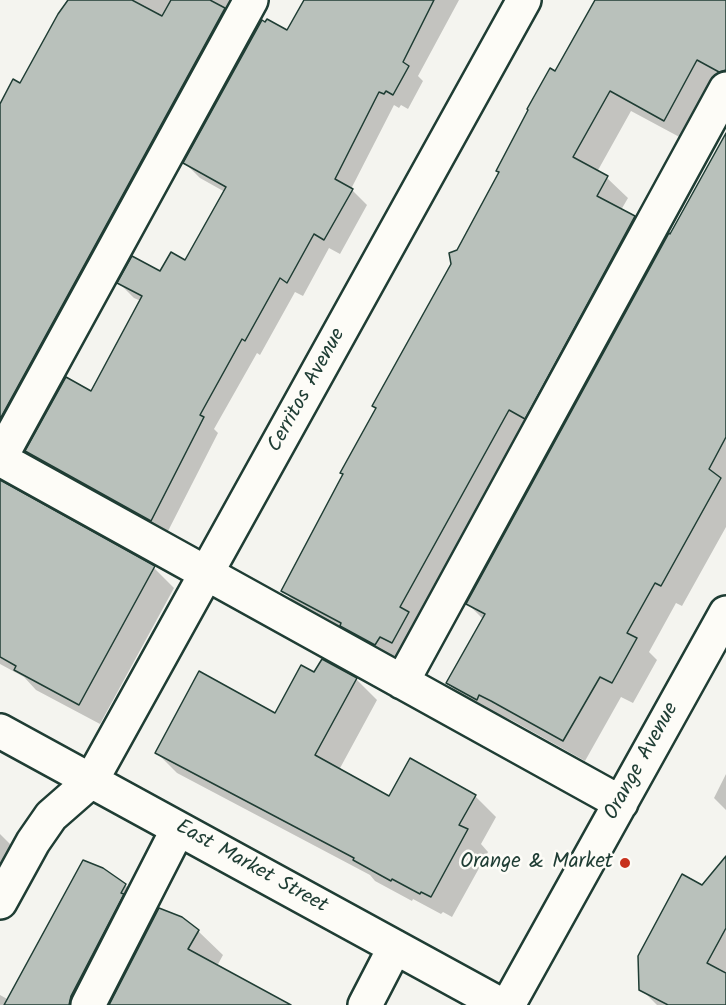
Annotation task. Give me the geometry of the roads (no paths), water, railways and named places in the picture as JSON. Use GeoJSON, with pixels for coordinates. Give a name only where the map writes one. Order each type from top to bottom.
{"type":"FeatureCollection","features":[{"type":"Feature","properties":{"kind":"street"},"geometry":{"type":"LineString","coordinates":[[251,0],[0,459],[621,803]]}},
{"type":"Feature","properties":{"kind":"street","name":"Cerritos Avenue"},"geometry":{"type":"LineString","coordinates":[[0,902],[33,842],[51,816],[91,781],[524,0]]}},
{"type":"Feature","properties":{"kind":"street"},"geometry":{"type":"LineString","coordinates":[[402,682],[726,89]]}},
{"type":"Feature","properties":{"kind":"street","name":"Orange Avenue"},"geometry":{"type":"LineString","coordinates":[[507,1005],[726,613]]}},
{"type":"Feature","properties":{"kind":"street","name":"East Market Street"},"geometry":{"type":"LineString","coordinates":[[0,731],[501,1005]]}},
{"type":"Feature","properties":{"kind":"street"},"geometry":{"type":"LineString","coordinates":[[88,1005],[178,829]]}},
{"type":"Feature","properties":{"kind":"street"},"geometry":{"type":"LineString","coordinates":[[364,1005],[395,947]]}},
{"type":"Feature","properties":{"kind":"place","name":"Orange & Market"},"geometry":{"type":"Point","coordinates":[625,863]}}]}
